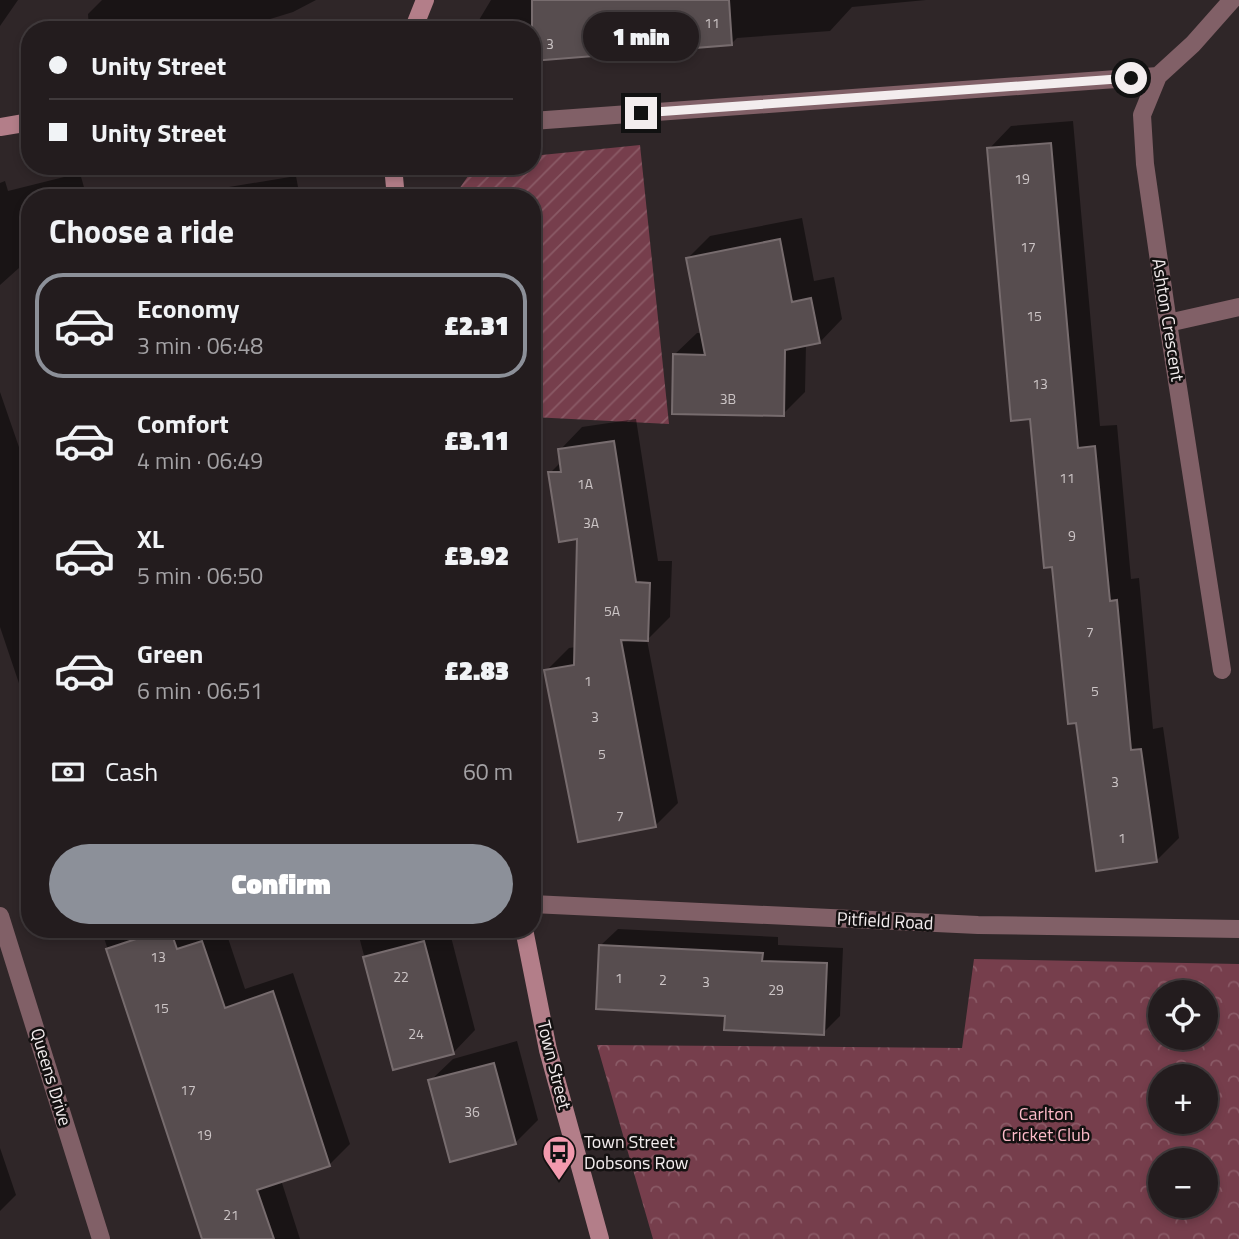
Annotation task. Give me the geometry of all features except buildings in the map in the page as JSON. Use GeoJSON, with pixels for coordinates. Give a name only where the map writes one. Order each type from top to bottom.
{"type":"FeatureCollection","features":[{"type":"Feature","properties":{"kind":"street"},"geometry":{"type":"LineString","coordinates":[[417,21],[425,0]]}},
{"type":"Feature","properties":{"kind":"street","name":"Ashton Crescent"},"geometry":{"type":"LineString","coordinates":[[1222,670],[1145,164],[1142,116],[1158,76],[1193,44],[1232,0]]}},
{"type":"Feature","properties":{"kind":"street"},"geometry":{"type":"LineString","coordinates":[[541,120],[1158,76]]}},
{"type":"Feature","properties":{"kind":"street"},"geometry":{"type":"LineString","coordinates":[[0,127],[21,124]]}},
{"type":"Feature","properties":{"kind":"street"},"geometry":{"type":"LineString","coordinates":[[1168,323],[1239,307]]}},
{"type":"Feature","properties":{"kind":"street","name":"Pitfield Road"},"geometry":{"type":"LineString","coordinates":[[541,904],[978,925],[1239,929]]}},
{"type":"Feature","properties":{"kind":"street","name":"Queens Drive"},"geometry":{"type":"LineString","coordinates":[[0,916],[101,1239]]}},
{"type":"Feature","properties":{"kind":"street","name":"Town Street"},"geometry":{"type":"LineString","coordinates":[[526,938],[548,1049],[600,1239]]}},
{"type":"Feature","properties":{"kind":"green space"},"geometry":{"type":"Polygon","coordinates":[[[640,145],[669,424],[541,417],[541,189],[459,189],[469,175],[541,175],[541,155],[640,145]]]}},
{"type":"Feature","properties":{"kind":"green space","name":"Carlton Cricket Club"},"geometry":{"type":"Polygon","coordinates":[[[974,959],[1239,964],[1239,1239],[653,1239],[597,1045],[962,1048],[974,959]]]}},
{"type":"Feature","properties":{"kind":"place","name":"Town Street Dobsons Row"},"geometry":{"type":"Point","coordinates":[559,1182]}},
{"type":"Feature","properties":{"kind":"route"},"geometry":{"type":"LineString","coordinates":[[641,113],[1131,78]]}}]}
